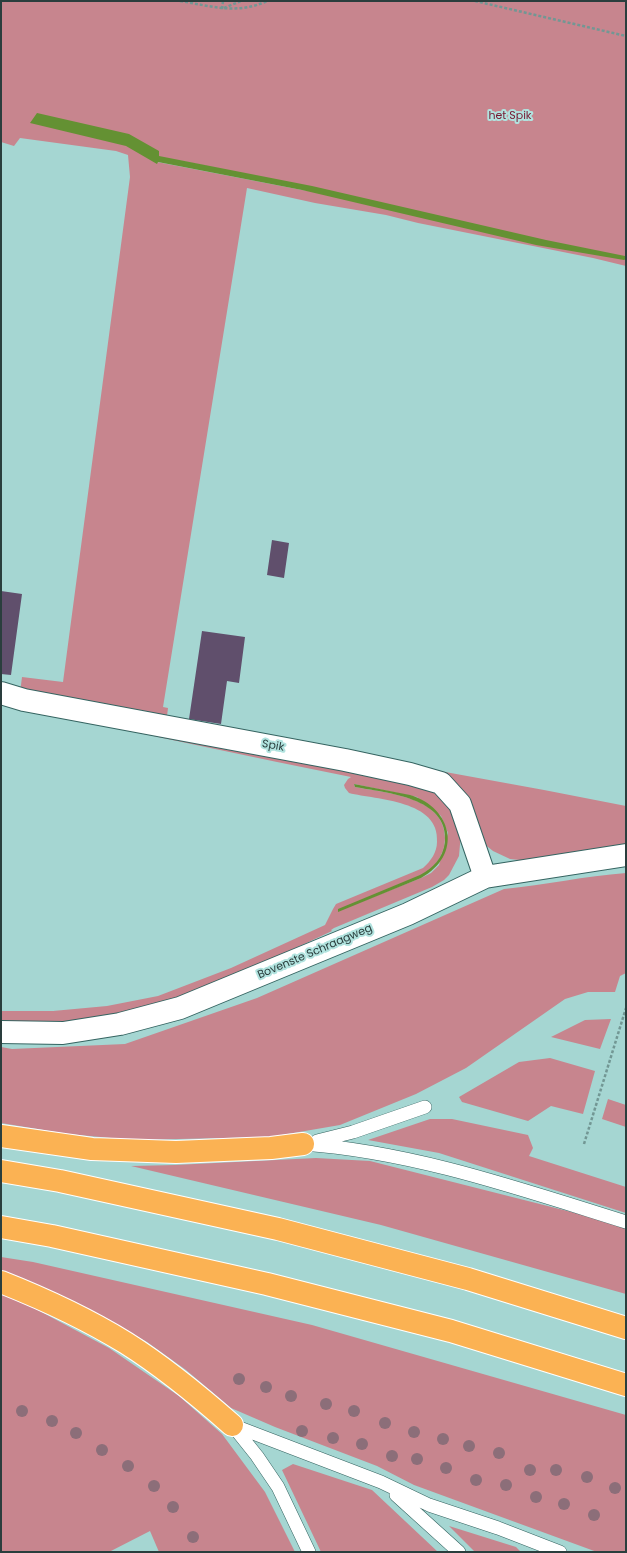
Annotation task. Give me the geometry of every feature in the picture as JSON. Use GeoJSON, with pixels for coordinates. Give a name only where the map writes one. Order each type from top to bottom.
{"type":"FeatureCollection","features":[{"type":"Feature","properties":{"kind":"highway"},"geometry":{"type":"LineString","coordinates":[[1,1136],[92,1149],[176,1152],[271,1148],[303,1144]]}},
{"type":"Feature","properties":{"kind":"highway"},"geometry":{"type":"LineString","coordinates":[[1,1170],[60,1181],[278,1229],[468,1279],[626,1328]]}},
{"type":"Feature","properties":{"kind":"highway"},"geometry":{"type":"LineString","coordinates":[[1,1227],[52,1236],[268,1284],[451,1331],[626,1385]]}},
{"type":"Feature","properties":{"kind":"highway"},"geometry":{"type":"LineString","coordinates":[[1,1282],[31,1294],[86,1321],[126,1343],[156,1362],[196,1393],[232,1425]]}},
{"type":"Feature","properties":{"kind":"street","name":"Spik"},"geometry":{"type":"LineString","coordinates":[[1,692],[24,700],[345,760],[410,774],[441,783],[460,804],[485,877]]}},
{"type":"Feature","properties":{"kind":"street","name":"Bovenste Schraagweg"},"geometry":{"type":"LineString","coordinates":[[1,1032],[63,1033],[120,1024],[180,1008],[408,914],[485,877],[626,855]]}},
{"type":"Feature","properties":{"kind":"lane"},"geometry":{"type":"LineString","coordinates":[[303,1144],[353,1132],[425,1107]]}},
{"type":"Feature","properties":{"kind":"lane"},"geometry":{"type":"LineString","coordinates":[[303,1144],[358,1149],[416,1161],[523,1190],[626,1222]]}},
{"type":"Feature","properties":{"kind":"lane"},"geometry":{"type":"LineString","coordinates":[[232,1425],[381,1482],[429,1505],[498,1528],[560,1552]]}},
{"type":"Feature","properties":{"kind":"lane"},"geometry":{"type":"LineString","coordinates":[[232,1425],[257,1456],[278,1487],[309,1552]]}},
{"type":"Feature","properties":{"kind":"lane"},"geometry":{"type":"LineString","coordinates":[[381,1482],[404,1501],[459,1552]]}},
{"type":"Feature","properties":{"kind":"path"},"geometry":{"type":"LineString","coordinates":[[180,1],[238,9],[253,7],[267,1]]}},
{"type":"Feature","properties":{"kind":"path"},"geometry":{"type":"LineString","coordinates":[[222,8],[223,1]]}},
{"type":"Feature","properties":{"kind":"path"},"geometry":{"type":"LineString","coordinates":[[222,8],[241,1]]}},
{"type":"Feature","properties":{"kind":"path"},"geometry":{"type":"LineString","coordinates":[[475,1],[626,36]]}},
{"type":"Feature","properties":{"kind":"path"},"geometry":{"type":"LineString","coordinates":[[584,1144],[626,1008]]}},
{"type":"Feature","properties":{"kind":"green space","name":"het Spik"},"geometry":{"type":"Polygon","coordinates":[[[1,1],[626,1],[626,266],[386,215],[315,203],[247,188],[163,707],[168,708],[167,716],[20,693],[22,677],[63,682],[130,177],[128,155],[116,151],[20,138],[14,146],[1,142],[1,1]],[[143,155],[157,163],[302,190],[357,197],[182,161],[143,155]]]}},
{"type":"Feature","properties":{"kind":"green space"},"geometry":{"type":"Polygon","coordinates":[[[46,714],[425,785],[446,798],[461,833],[459,856],[449,875],[444,880],[432,887],[334,928],[331,930],[332,931],[277,957],[192,993],[134,1011],[91,1019],[40,1022],[1,1022],[1,1011],[53,1011],[107,1006],[158,996],[231,968],[325,925],[336,904],[423,868],[435,853],[437,842],[435,828],[428,818],[418,810],[405,804],[349,793],[344,785],[351,777],[46,714]],[[354,784],[355,787],[411,799],[424,805],[435,813],[442,824],[445,838],[443,850],[448,833],[441,816],[417,797],[354,784]],[[443,851],[439,860],[430,870],[415,878],[338,911],[421,878],[431,873],[439,865],[443,851]]]}},
{"type":"Feature","properties":{"kind":"green space"},"geometry":{"type":"Polygon","coordinates":[[[341,753],[626,806],[626,847],[529,861],[510,859],[493,851],[483,843],[452,789],[341,753]]]}},
{"type":"Feature","properties":{"kind":"green space"},"geometry":{"type":"Polygon","coordinates":[[[626,873],[626,973],[620,976],[615,992],[588,992],[565,999],[466,1068],[416,1094],[340,1125],[270,1137],[133,1140],[68,1134],[1,1123],[1,1047],[12,1049],[125,1044],[257,998],[504,889],[626,873]]]}},
{"type":"Feature","properties":{"kind":"green space"},"geometry":{"type":"Polygon","coordinates":[[[611,1019],[600,1049],[551,1037],[585,1020],[611,1019]]]}},
{"type":"Feature","properties":{"kind":"green space"},"geometry":{"type":"Polygon","coordinates":[[[550,1058],[595,1071],[583,1114],[551,1106],[528,1121],[462,1102],[459,1097],[519,1062],[550,1058]]]}},
{"type":"Feature","properties":{"kind":"green space"},"geometry":{"type":"Polygon","coordinates":[[[608,1099],[626,1105],[626,1127],[602,1119],[608,1099]]]}},
{"type":"Feature","properties":{"kind":"green space"},"geometry":{"type":"Polygon","coordinates":[[[430,1119],[452,1119],[528,1135],[533,1148],[529,1156],[626,1187],[626,1213],[439,1153],[368,1140],[430,1119]]]}},
{"type":"Feature","properties":{"kind":"green space"},"geometry":{"type":"Polygon","coordinates":[[[316,1158],[370,1161],[626,1227],[626,1294],[381,1225],[131,1166],[316,1158]]]}},
{"type":"Feature","properties":{"kind":"green space"},"geometry":{"type":"Polygon","coordinates":[[[1,1257],[33,1262],[312,1325],[626,1415],[626,1552],[597,1552],[414,1485],[377,1466],[275,1427],[231,1408],[186,1370],[147,1342],[92,1311],[27,1281],[1,1271],[1,1257]]]}},
{"type":"Feature","properties":{"kind":"green space"},"geometry":{"type":"Polygon","coordinates":[[[1,1293],[17,1299],[109,1348],[179,1396],[222,1434],[265,1492],[295,1552],[159,1552],[150,1531],[109,1552],[1,1552],[1,1293]]]}},
{"type":"Feature","properties":{"kind":"green space"},"geometry":{"type":"Polygon","coordinates":[[[293,1464],[372,1490],[438,1552],[321,1552],[282,1470],[293,1464]]]}},
{"type":"Feature","properties":{"kind":"green space"},"geometry":{"type":"Polygon","coordinates":[[[449,1526],[516,1547],[521,1552],[475,1552],[449,1526]]]}},
{"type":"Feature","properties":{"kind":"shaded area"},"geometry":{"type":"Polygon","coordinates":[[[37,113],[129,134],[159,151],[159,156],[312,186],[546,240],[625,256],[626,259],[624,260],[536,245],[302,190],[158,162],[157,164],[126,146],[30,123],[37,113]]]}},
{"type":"Feature","properties":{"kind":"shaded area"},"geometry":{"type":"Polygon","coordinates":[[[354,784],[410,795],[425,801],[436,810],[443,821],[447,833],[447,845],[443,857],[434,868],[421,878],[338,912],[338,909],[425,872],[440,858],[445,842],[444,827],[437,815],[426,806],[398,795],[355,787],[354,784]]]}},
{"type":"Feature","properties":{"kind":"building"},"geometry":{"type":"Polygon","coordinates":[[[272,540],[289,543],[284,578],[267,575],[272,540]]]}},
{"type":"Feature","properties":{"kind":"building"},"geometry":{"type":"Polygon","coordinates":[[[1,591],[22,594],[11,675],[1,674],[1,591]]]}},
{"type":"Feature","properties":{"kind":"building"},"geometry":{"type":"Polygon","coordinates":[[[202,631],[245,637],[239,683],[227,681],[221,724],[189,719],[202,631]]]}}]}
